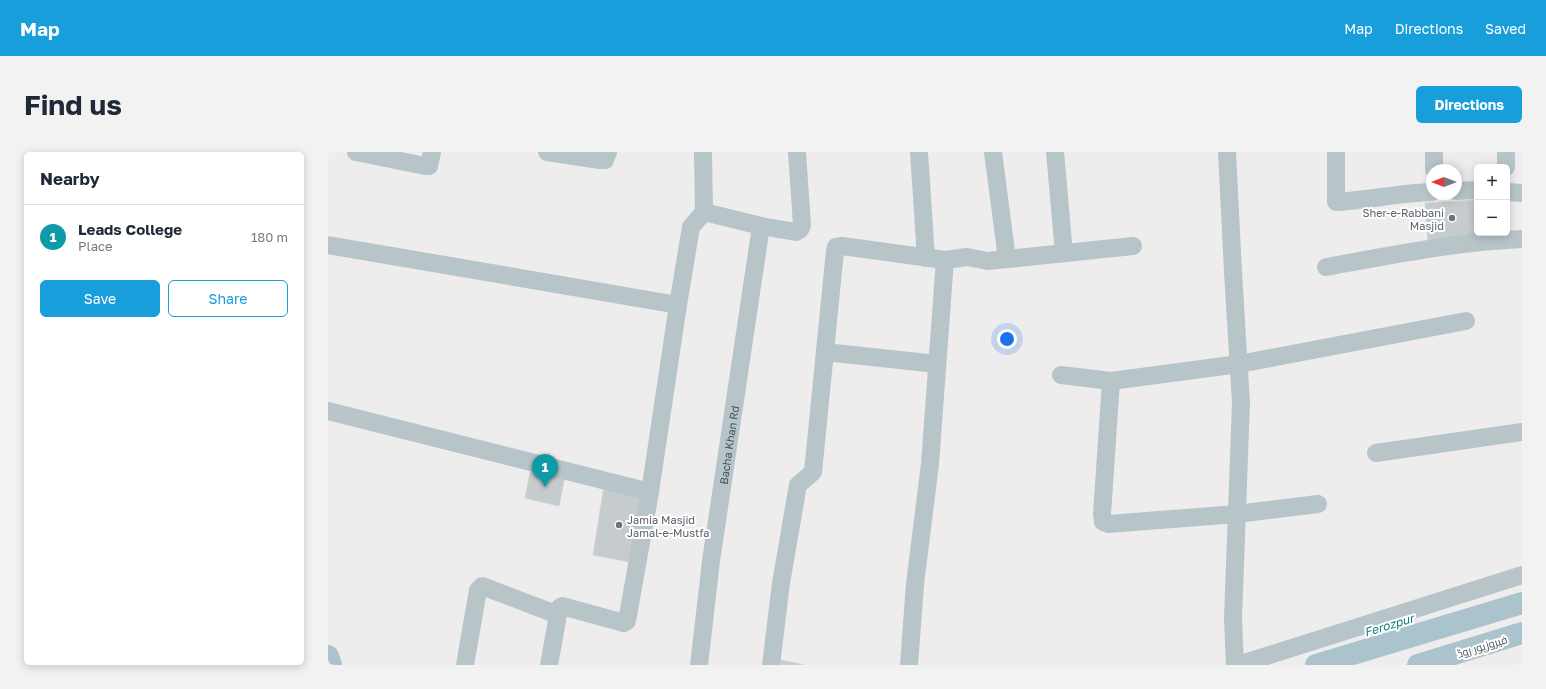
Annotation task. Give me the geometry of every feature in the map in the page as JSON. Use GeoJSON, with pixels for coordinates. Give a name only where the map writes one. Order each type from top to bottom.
{"type":"FeatureCollection","features":[{"type":"Feature","properties":{"kind":"main road"},"geometry":{"type":"LineString","coordinates":[[1316,665],[1522,603]]}},
{"type":"Feature","properties":{"kind":"main road","name":"فیروزپور روڈ"},"geometry":{"type":"LineString","coordinates":[[1418,665],[1522,634]]}},
{"type":"Feature","properties":{"kind":"main road"},"geometry":{"type":"LineString","coordinates":[[328,656],[332,665]]}},
{"type":"Feature","properties":{"kind":"street"},"geometry":{"type":"LineString","coordinates":[[356,152],[429,166],[431,164],[432,152]]}},
{"type":"Feature","properties":{"kind":"street"},"geometry":{"type":"LineString","coordinates":[[547,152],[600,160],[605,160],[608,152]]}},
{"type":"Feature","properties":{"kind":"street"},"geometry":{"type":"LineString","coordinates":[[549,665],[559,608],[562,606],[626,623],[650,492],[691,227],[704,212],[703,152]]}},
{"type":"Feature","properties":{"kind":"street"},"geometry":{"type":"LineString","coordinates":[[704,212],[761,226],[796,232],[800,230],[802,225],[797,152]]}},
{"type":"Feature","properties":{"kind":"street"},"geometry":{"type":"LineString","coordinates":[[919,152],[926,258]]}},
{"type":"Feature","properties":{"kind":"street"},"geometry":{"type":"LineString","coordinates":[[993,152],[1007,259]]}},
{"type":"Feature","properties":{"kind":"street"},"geometry":{"type":"LineString","coordinates":[[1055,152],[1064,253]]}},
{"type":"Feature","properties":{"kind":"street"},"geometry":{"type":"LineString","coordinates":[[1227,152],[1241,403],[1233,618],[1237,665],[1522,575]]}},
{"type":"Feature","properties":{"kind":"street"},"geometry":{"type":"LineString","coordinates":[[1336,152],[1336,202],[1364,201],[1426,192]]}},
{"type":"Feature","properties":{"kind":"street"},"geometry":{"type":"LineString","coordinates":[[1434,152],[1434,164]]}},
{"type":"Feature","properties":{"kind":"street"},"geometry":{"type":"LineString","coordinates":[[1506,152],[1506,164]]}},
{"type":"Feature","properties":{"kind":"street"},"geometry":{"type":"LineString","coordinates":[[1462,191],[1474,190]]}},
{"type":"Feature","properties":{"kind":"street"},"geometry":{"type":"LineString","coordinates":[[1510,192],[1522,193]]}},
{"type":"Feature","properties":{"kind":"street","name":"Bacha Khan Rd"},"geometry":{"type":"LineString","coordinates":[[699,665],[711,560],[761,226]]}},
{"type":"Feature","properties":{"kind":"street"},"geometry":{"type":"LineString","coordinates":[[1326,267],[1423,250],[1522,239]]}},
{"type":"Feature","properties":{"kind":"street"},"geometry":{"type":"LineString","coordinates":[[328,245],[678,305]]}},
{"type":"Feature","properties":{"kind":"street"},"geometry":{"type":"LineString","coordinates":[[771,665],[781,583],[798,485],[813,472],[836,247],[842,246],[945,260],[966,257],[988,261],[1133,246]]}},
{"type":"Feature","properties":{"kind":"street"},"geometry":{"type":"LineString","coordinates":[[909,665],[915,584],[930,464],[945,260]]}},
{"type":"Feature","properties":{"kind":"street"},"geometry":{"type":"LineString","coordinates":[[1061,375],[1111,380],[1238,364],[1466,321]]}},
{"type":"Feature","properties":{"kind":"street"},"geometry":{"type":"LineString","coordinates":[[825,352],[937,364]]}},
{"type":"Feature","properties":{"kind":"street"},"geometry":{"type":"LineString","coordinates":[[1111,380],[1102,514],[1103,522],[1108,524],[1237,514],[1318,504]]}},
{"type":"Feature","properties":{"kind":"street"},"geometry":{"type":"LineString","coordinates":[[328,410],[650,492]]}},
{"type":"Feature","properties":{"kind":"street"},"geometry":{"type":"LineString","coordinates":[[1376,453],[1522,432]]}},
{"type":"Feature","properties":{"kind":"street"},"geometry":{"type":"LineString","coordinates":[[465,665],[478,590],[482,586],[558,615]]}},
{"type":"Feature","properties":{"kind":"building","name":"Sher-e-Rabbani Masjid"},"geometry":{"type":"Polygon","coordinates":[[[1474,200],[1474,236],[1428,242],[1425,203],[1474,200]]]}},
{"type":"Feature","properties":{"kind":"building"},"geometry":{"type":"Polygon","coordinates":[[[531,468],[565,476],[559,506],[525,498],[531,468]]]}},
{"type":"Feature","properties":{"kind":"building","name":"Jamia Masjid Jamal-e-Mustfa"},"geometry":{"type":"Polygon","coordinates":[[[604,486],[646,495],[635,563],[593,555],[604,486]]]}},
{"type":"Feature","properties":{"kind":"building"},"geometry":{"type":"Polygon","coordinates":[[[776,659],[804,665],[775,665],[776,659]]]}},
{"type":"Feature","properties":{"kind":"place","name":"Sher-e-Rabbani Masjid"},"geometry":{"type":"Point","coordinates":[1452,218]}},
{"type":"Feature","properties":{"kind":"place","name":"Leads College"},"geometry":{"type":"Point","coordinates":[545,487]}},
{"type":"Feature","properties":{"kind":"place","name":"Jamia Masjid Jamal-e-Mustfa"},"geometry":{"type":"Point","coordinates":[619,525]}},
{"type":"Feature","properties":{"kind":"water label","name":"Ferozpur"},"geometry":{"type":"Point","coordinates":[1389,625]}}]}
